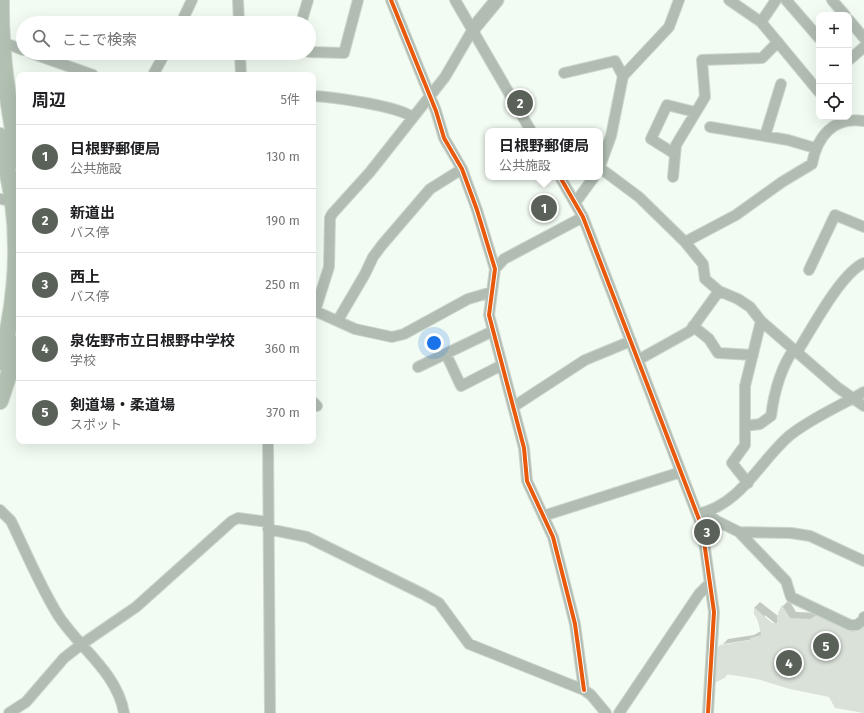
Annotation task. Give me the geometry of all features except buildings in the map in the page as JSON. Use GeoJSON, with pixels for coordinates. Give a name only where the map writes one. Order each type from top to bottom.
{"type":"FeatureCollection","features":[{"type":"Feature","properties":{"kind":"main road"},"geometry":{"type":"LineString","coordinates":[[1,0],[1,42],[5,88],[16,146]]}},
{"type":"Feature","properties":{"kind":"main road"},"geometry":{"type":"LineString","coordinates":[[0,136],[11,201],[16,248],[14,287],[6,341],[0,362]]}},
{"type":"Feature","properties":{"kind":"main road"},"geometry":{"type":"LineString","coordinates":[[0,402],[16,352]]}},
{"type":"Feature","properties":{"kind":"street"},"geometry":{"type":"LineString","coordinates":[[184,16],[192,0]]}},
{"type":"Feature","properties":{"kind":"street"},"geometry":{"type":"LineString","coordinates":[[238,0],[239,16]]}},
{"type":"Feature","properties":{"kind":"street"},"geometry":{"type":"LineString","coordinates":[[304,16],[308,0]]}},
{"type":"Feature","properties":{"kind":"street"},"geometry":{"type":"LineString","coordinates":[[316,52],[344,53],[358,0]]}},
{"type":"Feature","properties":{"kind":"street"},"geometry":{"type":"LineString","coordinates":[[391,0],[436,111],[444,138],[462,169],[477,210],[495,269],[489,315],[524,448],[526,481],[553,537],[575,624],[584,690]]}},
{"type":"Feature","properties":{"kind":"street"},"geometry":{"type":"LineString","coordinates":[[455,0],[473,29],[510,98],[529,128]]}},
{"type":"Feature","properties":{"kind":"street"},"geometry":{"type":"LineString","coordinates":[[316,304],[329,267],[330,218],[332,214],[370,172],[445,77],[473,29],[497,0]]}},
{"type":"Feature","properties":{"kind":"street"},"geometry":{"type":"LineString","coordinates":[[603,159],[611,136],[623,76],[669,27],[679,0]]}},
{"type":"Feature","properties":{"kind":"street"},"geometry":{"type":"LineString","coordinates":[[729,0],[761,22],[816,87]]}},
{"type":"Feature","properties":{"kind":"street"},"geometry":{"type":"LineString","coordinates":[[761,22],[776,0]]}},
{"type":"Feature","properties":{"kind":"street"},"geometry":{"type":"LineString","coordinates":[[786,0],[816,35]]}},
{"type":"Feature","properties":{"kind":"street"},"geometry":{"type":"LineString","coordinates":[[832,0],[842,12]]}},
{"type":"Feature","properties":{"kind":"street"},"geometry":{"type":"LineString","coordinates":[[852,24],[864,38]]}},
{"type":"Feature","properties":{"kind":"street"},"geometry":{"type":"LineString","coordinates":[[1,42],[16,47]]}},
{"type":"Feature","properties":{"kind":"street"},"geometry":{"type":"LineString","coordinates":[[672,177],[676,146],[704,97],[702,60],[762,58],[778,42]]}},
{"type":"Feature","properties":{"kind":"street"},"geometry":{"type":"LineString","coordinates":[[852,57],[864,47]]}},
{"type":"Feature","properties":{"kind":"street"},"geometry":{"type":"LineString","coordinates":[[51,60],[85,72]]}},
{"type":"Feature","properties":{"kind":"street"},"geometry":{"type":"LineString","coordinates":[[155,72],[161,60]]}},
{"type":"Feature","properties":{"kind":"street"},"geometry":{"type":"LineString","coordinates":[[240,60],[241,72]]}},
{"type":"Feature","properties":{"kind":"street"},"geometry":{"type":"LineString","coordinates":[[564,73],[615,61],[623,76]]}},
{"type":"Feature","properties":{"kind":"street"},"geometry":{"type":"LineString","coordinates":[[765,136],[782,84]]}},
{"type":"Feature","properties":{"kind":"street"},"geometry":{"type":"LineString","coordinates":[[316,96],[384,107],[408,114],[412,117]]}},
{"type":"Feature","properties":{"kind":"street"},"geometry":{"type":"LineString","coordinates":[[675,154],[651,139],[667,105],[695,112]]}},
{"type":"Feature","properties":{"kind":"street"},"geometry":{"type":"LineString","coordinates":[[685,242],[736,215],[782,182],[812,164],[815,148],[828,130],[842,120],[864,121]]}},
{"type":"Feature","properties":{"kind":"street"},"geometry":{"type":"LineString","coordinates":[[710,127],[788,140],[815,148]]}},
{"type":"Feature","properties":{"kind":"street"},"geometry":{"type":"LineString","coordinates":[[338,320],[382,245],[430,189],[462,169]]}},
{"type":"Feature","properties":{"kind":"street"},"geometry":{"type":"LineString","coordinates":[[603,169],[639,197],[685,242],[703,264],[705,279],[719,291],[738,299],[750,307],[761,321],[837,387],[864,406]]}},
{"type":"Feature","properties":{"kind":"street"},"geometry":{"type":"LineString","coordinates":[[562,180],[583,217],[681,472],[702,513],[709,584],[714,612],[708,713]]}},
{"type":"Feature","properties":{"kind":"street"},"geometry":{"type":"LineString","coordinates":[[576,203],[592,180]]}},
{"type":"Feature","properties":{"kind":"street"},"geometry":{"type":"LineString","coordinates":[[809,270],[834,215],[864,226]]}},
{"type":"Feature","properties":{"kind":"street"},"geometry":{"type":"LineString","coordinates":[[495,269],[504,259],[583,217]]}},
{"type":"Feature","properties":{"kind":"street"},"geometry":{"type":"LineString","coordinates":[[745,426],[760,424],[771,416],[779,378],[795,350],[850,273],[864,263]]}},
{"type":"Feature","properties":{"kind":"street"},"geometry":{"type":"LineString","coordinates":[[638,360],[690,331],[719,291]]}},
{"type":"Feature","properties":{"kind":"street"},"geometry":{"type":"LineString","coordinates":[[316,311],[367,333],[392,337],[404,334],[468,299],[492,292]]}},
{"type":"Feature","properties":{"kind":"street"},"geometry":{"type":"LineString","coordinates":[[748,483],[732,463],[745,445],[745,386],[761,321]]}},
{"type":"Feature","properties":{"kind":"street"},"geometry":{"type":"LineString","coordinates":[[693,326],[709,339],[718,353],[753,355]]}},
{"type":"Feature","properties":{"kind":"street"},"geometry":{"type":"LineString","coordinates":[[418,367],[493,331]]}},
{"type":"Feature","properties":{"kind":"street"},"geometry":{"type":"LineString","coordinates":[[513,407],[585,360],[631,341]]}},
{"type":"Feature","properties":{"kind":"street"},"geometry":{"type":"LineString","coordinates":[[446,354],[461,386],[502,365]]}},
{"type":"Feature","properties":{"kind":"street"},"geometry":{"type":"LineString","coordinates":[[702,513],[742,490],[789,436],[800,428],[864,392]]}},
{"type":"Feature","properties":{"kind":"street"},"geometry":{"type":"LineString","coordinates":[[268,444],[270,713]]}},
{"type":"Feature","properties":{"kind":"street"},"geometry":{"type":"LineString","coordinates":[[543,516],[681,472]]}},
{"type":"Feature","properties":{"kind":"street"},"geometry":{"type":"LineString","coordinates":[[0,510],[11,521],[57,613],[68,629],[110,678],[119,694],[124,713]]}},
{"type":"Feature","properties":{"kind":"street"},"geometry":{"type":"LineString","coordinates":[[702,513],[739,532],[786,581],[791,597],[850,625],[857,625],[864,617]]}},
{"type":"Feature","properties":{"kind":"street"},"geometry":{"type":"LineString","coordinates":[[9,713],[26,702],[64,658],[136,607],[232,521],[238,518],[307,537],[423,594],[439,603],[469,644],[584,690],[591,695],[606,713]]}},
{"type":"Feature","properties":{"kind":"street"},"geometry":{"type":"LineString","coordinates":[[739,532],[791,533],[810,536],[864,561]]}},
{"type":"Feature","properties":{"kind":"street"},"geometry":{"type":"LineString","coordinates":[[619,713],[699,594],[709,584]]}},
{"type":"Feature","properties":{"kind":"cycle path"},"geometry":{"type":"LineString","coordinates":[[391,0],[436,111],[444,138],[462,169],[477,210],[495,269],[489,315],[524,448],[527,481],[553,537],[570,604],[575,624],[584,690]]}},
{"type":"Feature","properties":{"kind":"cycle path"},"geometry":{"type":"LineString","coordinates":[[562,180],[583,217],[702,527],[714,612],[708,713]]}},
{"type":"Feature","properties":{"kind":"place","name":"新道出"},"geometry":{"type":"Point","coordinates":[520,103]}},
{"type":"Feature","properties":{"kind":"place","name":"日根野郵便局"},"geometry":{"type":"Point","coordinates":[544,208]}},
{"type":"Feature","properties":{"kind":"place","name":"西上"},"geometry":{"type":"Point","coordinates":[707,532]}},
{"type":"Feature","properties":{"kind":"place","name":"剣道場・柔道場"},"geometry":{"type":"Point","coordinates":[826,646]}},
{"type":"Feature","properties":{"kind":"place","name":"泉佐野市立日根野中学校"},"geometry":{"type":"Point","coordinates":[789,663]}}]}
